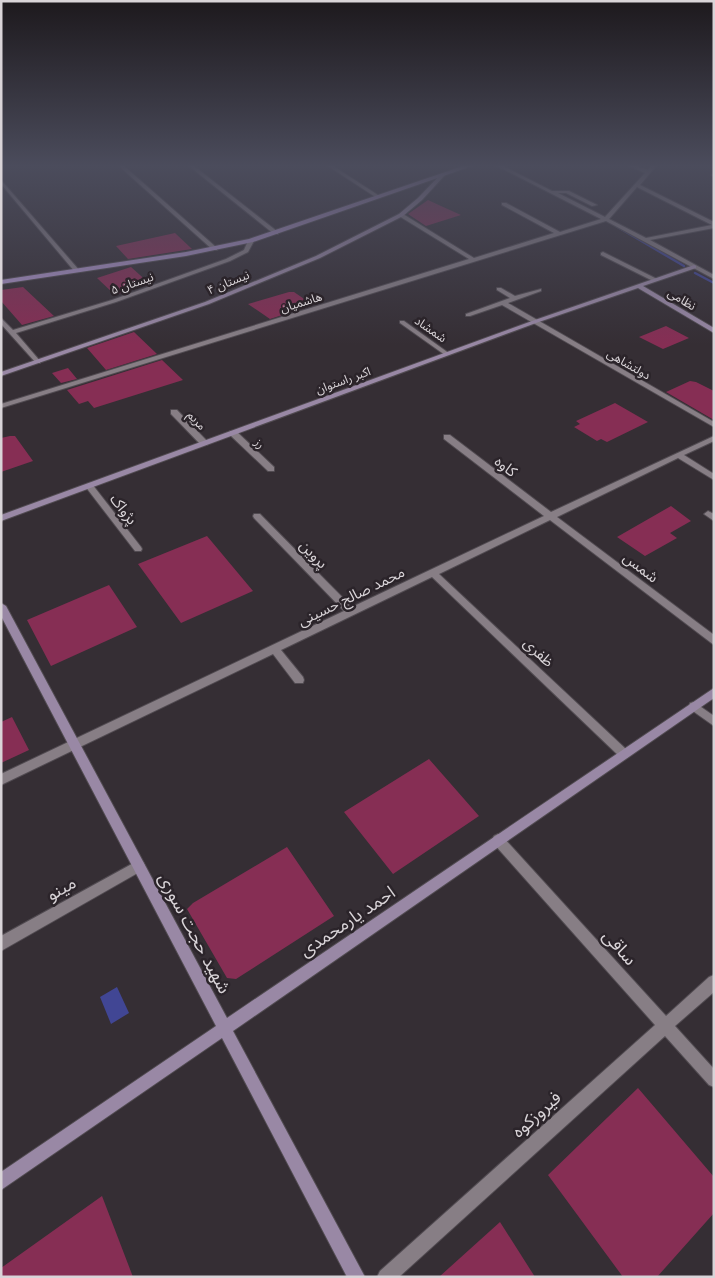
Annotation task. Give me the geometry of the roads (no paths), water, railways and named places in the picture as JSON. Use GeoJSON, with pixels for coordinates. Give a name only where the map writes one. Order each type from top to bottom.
{"type":"FeatureCollection","features":[{"type":"Feature","properties":{"kind":"main road"},"geometry":{"type":"LineString","coordinates":[[1,282],[215,249],[251,241],[297,226]]}},
{"type":"Feature","properties":{"kind":"street"},"geometry":{"type":"LineString","coordinates":[[39,226],[78,271]]}},
{"type":"Feature","properties":{"kind":"street"},"geometry":{"type":"LineString","coordinates":[[189,226],[215,249]]}},
{"type":"Feature","properties":{"kind":"street"},"geometry":{"type":"LineString","coordinates":[[267,226],[276,233]]}},
{"type":"Feature","properties":{"kind":"street","name":"نیستان ۴"},"geometry":{"type":"LineString","coordinates":[[1,374],[207,303],[318,257],[380,226]]}},
{"type":"Feature","properties":{"kind":"street"},"geometry":{"type":"LineString","coordinates":[[418,226],[474,260]]}},
{"type":"Feature","properties":{"kind":"street"},"geometry":{"type":"LineString","coordinates":[[544,226],[560,234]]}},
{"type":"Feature","properties":{"kind":"street","name":"هاشمیان"},"geometry":{"type":"LineString","coordinates":[[1,406],[584,226]]}},
{"type":"Feature","properties":{"kind":"street"},"geometry":{"type":"LineString","coordinates":[[619,226],[714,277]]}},
{"type":"Feature","properties":{"kind":"street"},"geometry":{"type":"LineString","coordinates":[[644,240],[711,226]]}},
{"type":"Feature","properties":{"kind":"street","name":"نیستان ۵"},"geometry":{"type":"LineString","coordinates":[[11,333],[114,301],[228,260],[246,251],[251,241]]}},
{"type":"Feature","properties":{"kind":"street"},"geometry":{"type":"LineString","coordinates":[[604,254],[655,280]]}},
{"type":"Feature","properties":{"kind":"street","name":"اکبر راستوان"},"geometry":{"type":"LineString","coordinates":[[1,518],[534,322],[694,267]]}},
{"type":"Feature","properties":{"kind":"street","name":"نظامی"},"geometry":{"type":"LineString","coordinates":[[638,286],[714,331]]}},
{"type":"Feature","properties":{"kind":"street"},"geometry":{"type":"LineString","coordinates":[[499,290],[515,299]]}},
{"type":"Feature","properties":{"kind":"street"},"geometry":{"type":"LineString","coordinates":[[468,315],[539,290]]}},
{"type":"Feature","properties":{"kind":"street","name":"دولتشاهی"},"geometry":{"type":"LineString","coordinates":[[503,303],[714,425]]}},
{"type":"Feature","properties":{"kind":"street"},"geometry":{"type":"LineString","coordinates":[[1,320],[38,362]]}},
{"type":"Feature","properties":{"kind":"street","name":"شمشاد"},"geometry":{"type":"LineString","coordinates":[[402,322],[447,354]]}},
{"type":"Feature","properties":{"kind":"street","name":"مریم"},"geometry":{"type":"LineString","coordinates":[[174,412],[204,444]]}},
{"type":"Feature","properties":{"kind":"street","name":"رز"},"geometry":{"type":"LineString","coordinates":[[233,433],[271,469]]}},
{"type":"Feature","properties":{"kind":"street","name":"کاوه"},"geometry":{"type":"LineString","coordinates":[[446,436],[549,517]]}},
{"type":"Feature","properties":{"kind":"street","name":"محمد صالح حسینی"},"geometry":{"type":"LineString","coordinates":[[1,780],[714,438]]}},
{"type":"Feature","properties":{"kind":"street"},"geometry":{"type":"LineString","coordinates":[[678,455],[714,478]]}},
{"type":"Feature","properties":{"kind":"street","name":"پژواک"},"geometry":{"type":"LineString","coordinates":[[88,486],[138,549]]}},
{"type":"Feature","properties":{"kind":"street","name":"پروین"},"geometry":{"type":"LineString","coordinates":[[257,516],[351,612]]}},
{"type":"Feature","properties":{"kind":"street","name":"شمس"},"geometry":{"type":"LineString","coordinates":[[549,517],[714,641]]}},
{"type":"Feature","properties":{"kind":"street","name":"ظفری"},"geometry":{"type":"LineString","coordinates":[[433,573],[624,754]]}},
{"type":"Feature","properties":{"kind":"street","name":"شهید حجت سوری"},"geometry":{"type":"LineString","coordinates":[[1,606],[356,1277]]}},
{"type":"Feature","properties":{"kind":"street"},"geometry":{"type":"LineString","coordinates":[[275,649],[299,680]]}},
{"type":"Feature","properties":{"kind":"street","name":"احمد یارمحمدی"},"geometry":{"type":"LineString","coordinates":[[1,1182],[714,692]]}},
{"type":"Feature","properties":{"kind":"street"},"geometry":{"type":"LineString","coordinates":[[694,706],[714,722]]}},
{"type":"Feature","properties":{"kind":"street","name":"ساقی"},"geometry":{"type":"LineString","coordinates":[[498,840],[714,1080]]}},
{"type":"Feature","properties":{"kind":"street","name":"مینو"},"geometry":{"type":"LineString","coordinates":[[1,944],[139,866]]}},
{"type":"Feature","properties":{"kind":"street","name":"فیروزکوه"},"geometry":{"type":"LineString","coordinates":[[386,1277],[714,982]]}},
{"type":"Feature","properties":{"kind":"waterway"},"geometry":{"type":"LineString","coordinates":[[616,226],[684,266]]}},
{"type":"Feature","properties":{"kind":"waterway"},"geometry":{"type":"LineString","coordinates":[[695,273],[714,283]]}}]}
